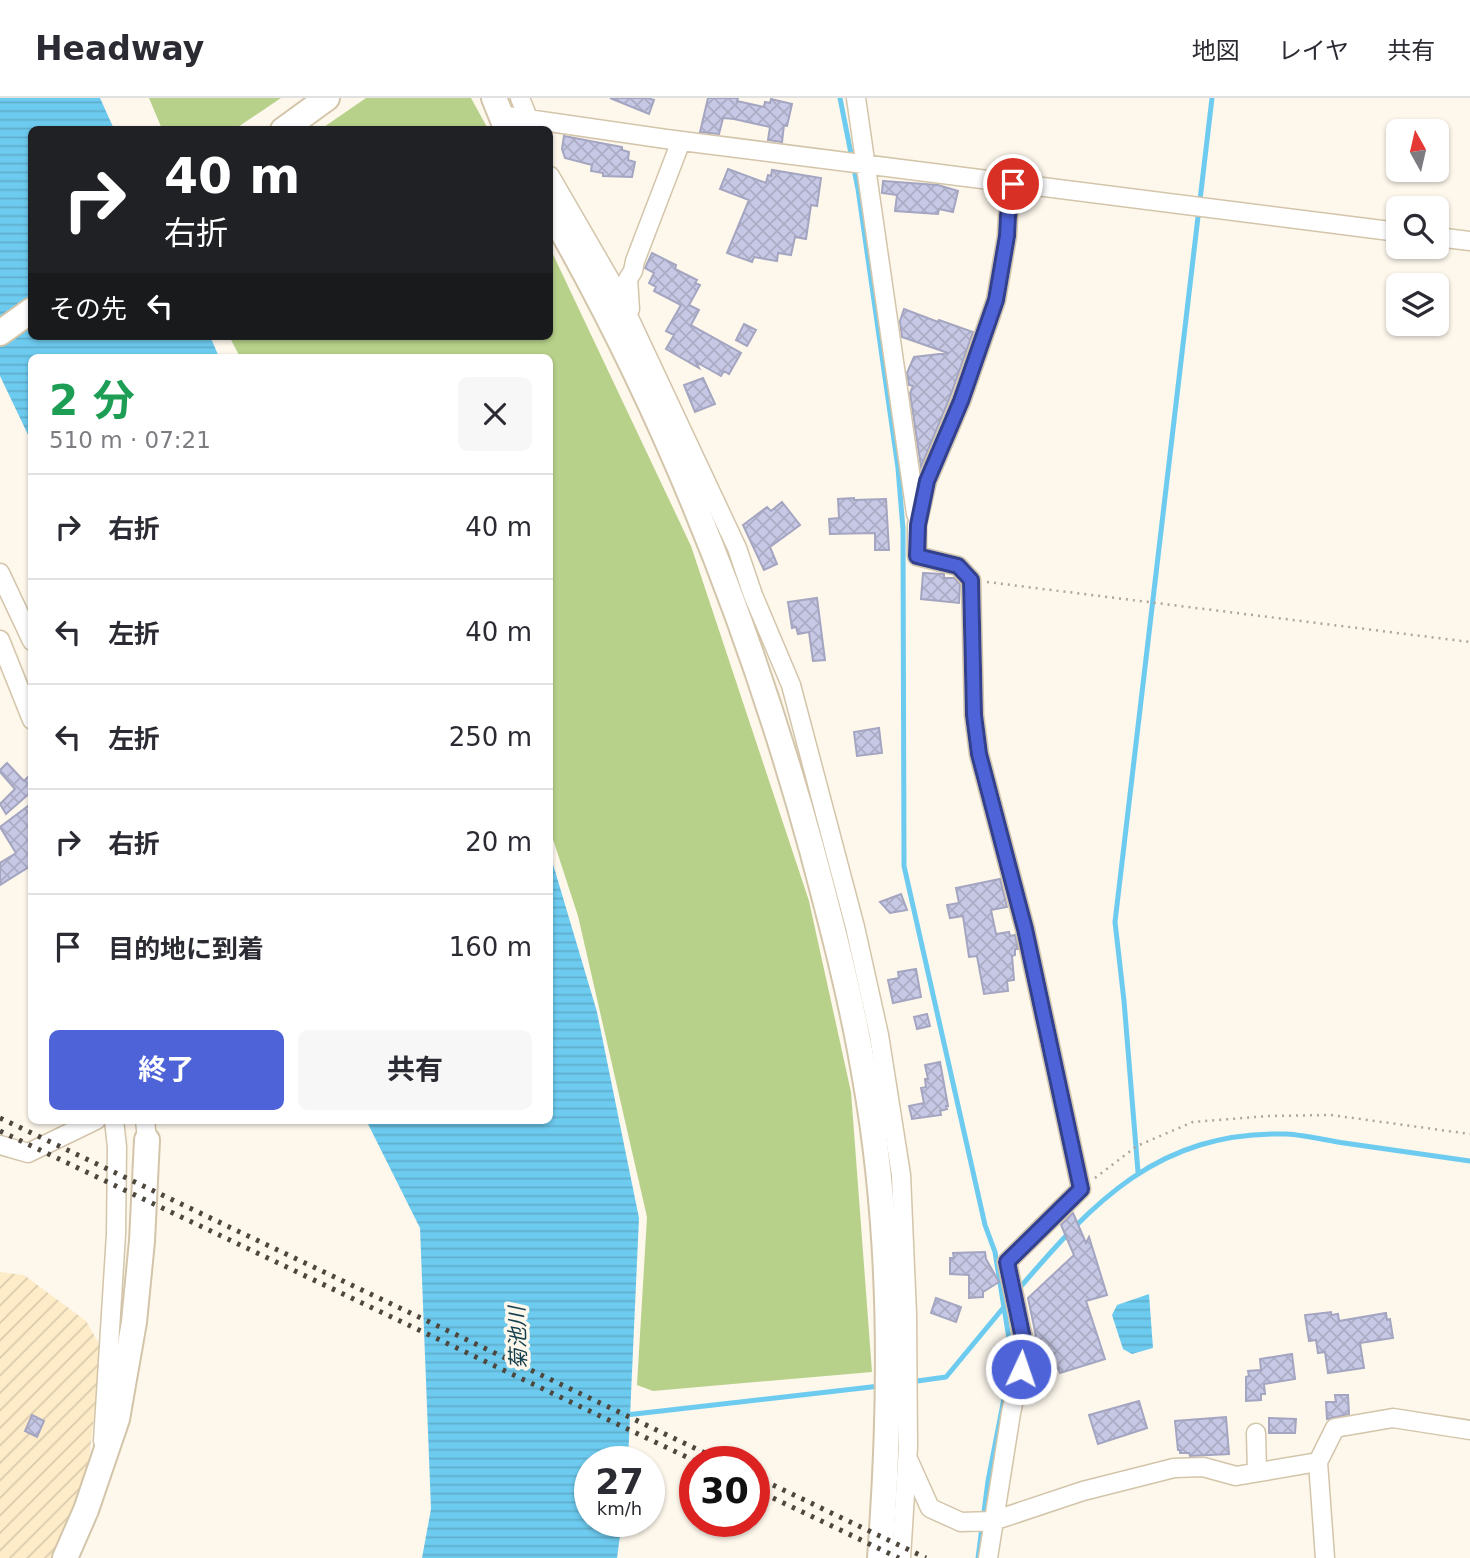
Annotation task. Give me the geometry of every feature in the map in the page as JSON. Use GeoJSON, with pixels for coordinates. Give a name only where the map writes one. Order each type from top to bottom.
{"type":"FeatureCollection","features":[{"type":"Feature","properties":{"kind":"street"},"geometry":{"type":"LineString","coordinates":[[288,126],[327,98]]}},
{"type":"Feature","properties":{"kind":"street"},"geometry":{"type":"LineString","coordinates":[[520,98],[510,118],[1386,230]]}},
{"type":"Feature","properties":{"kind":"street"},"geometry":{"type":"LineString","coordinates":[[856,98],[918,525]]}},
{"type":"Feature","properties":{"kind":"street"},"geometry":{"type":"LineString","coordinates":[[631,320],[628,279],[681,141]]}},
{"type":"Feature","properties":{"kind":"street"},"geometry":{"type":"LineString","coordinates":[[553,181],[588,239],[631,320],[737,548],[753,595],[791,685],[855,927],[879,1035],[901,1175],[907,1314],[907,1457],[901,1558]]}},
{"type":"Feature","properties":{"kind":"street"},"geometry":{"type":"LineString","coordinates":[[988,1558],[1025,1348],[1007,1262],[1081,1189],[1025,929],[979,754],[974,715],[971,580],[958,566],[917,556],[918,525],[927,481],[961,401],[996,300],[1013,184]]}},
{"type":"Feature","properties":{"kind":"street"},"geometry":{"type":"LineString","coordinates":[[553,216],[623,348],[703,526],[786,758],[837,944],[866,1079],[886,1275],[889,1366],[887,1460],[880,1558]]}},
{"type":"Feature","properties":{"kind":"street"},"geometry":{"type":"LineString","coordinates":[[1449,238],[1470,241]]}},
{"type":"Feature","properties":{"kind":"street"},"geometry":{"type":"LineString","coordinates":[[0,333],[28,313]]}},
{"type":"Feature","properties":{"kind":"street"},"geometry":{"type":"LineString","coordinates":[[0,573],[28,632]]}},
{"type":"Feature","properties":{"kind":"street"},"geometry":{"type":"LineString","coordinates":[[0,641],[28,710]]}},
{"type":"Feature","properties":{"kind":"street"},"geometry":{"type":"LineString","coordinates":[[0,1146],[28,1153],[88,1124]]}},
{"type":"Feature","properties":{"kind":"street"},"geometry":{"type":"LineString","coordinates":[[101,1467],[116,1234],[117,1147],[114,1124]]}},
{"type":"Feature","properties":{"kind":"street"},"geometry":{"type":"LineString","coordinates":[[65,1558],[117,1419],[134,1322],[142,1241],[146,1130]]}},
{"type":"Feature","properties":{"kind":"street"},"geometry":{"type":"LineString","coordinates":[[1325,1558],[1318,1462],[1335,1428],[1393,1418],[1470,1430]]}},
{"type":"Feature","properties":{"kind":"street"},"geometry":{"type":"LineString","coordinates":[[1256,1433],[1257,1472]]}},
{"type":"Feature","properties":{"kind":"street"},"geometry":{"type":"LineString","coordinates":[[907,1457],[930,1508],[961,1522],[993,1521],[1083,1491],[1174,1468],[1203,1467],[1236,1476],[1318,1462]]}},
{"type":"Feature","properties":{"kind":"path"},"geometry":{"type":"LineString","coordinates":[[971,580],[1470,642]]}},
{"type":"Feature","properties":{"kind":"path"},"geometry":{"type":"LineString","coordinates":[[1081,1189],[1137,1146],[1193,1122],[1268,1116],[1332,1115],[1470,1134]]}},
{"type":"Feature","properties":{"kind":"shaded area"},"geometry":{"type":"Polygon","coordinates":[[[0,1272],[24,1275],[86,1321],[102,1349],[89,1459],[75,1503],[52,1558],[0,1558],[0,1272]]]}},
{"type":"Feature","properties":{"kind":"green space"},"geometry":{"type":"Polygon","coordinates":[[[149,98],[281,98],[239,126],[161,126],[149,98]]]}},
{"type":"Feature","properties":{"kind":"green space"},"geometry":{"type":"Polygon","coordinates":[[[366,98],[471,98],[486,126],[325,126],[366,98]]]}},
{"type":"Feature","properties":{"kind":"green space"},"geometry":{"type":"Polygon","coordinates":[[[553,254],[691,546],[809,901],[851,1092],[872,1372],[653,1391],[637,1385],[647,1217],[578,916],[553,839],[553,354],[238,354],[231,340],[553,340],[553,254]]]}},
{"type":"Feature","properties":{"kind":"water"},"geometry":{"type":"Polygon","coordinates":[[[0,98],[100,98],[113,126],[28,126],[28,340],[212,340],[218,354],[28,354],[28,435],[0,376],[0,98]]]}},
{"type":"Feature","properties":{"kind":"water","name":"菊池川"},"geometry":{"type":"Polygon","coordinates":[[[553,864],[597,1012],[639,1218],[629,1446],[574,1446],[574,1537],[620,1537],[617,1558],[422,1558],[431,1509],[420,1228],[368,1124],[553,1124],[553,864]]]}},
{"type":"Feature","properties":{"kind":"water"},"geometry":{"type":"Polygon","coordinates":[[[1149,1294],[1153,1348],[1132,1354],[1123,1349],[1112,1315],[1117,1305],[1149,1294]]]}},
{"type":"Feature","properties":{"kind":"building"},"geometry":{"type":"Polygon","coordinates":[[[610,98],[647,98],[654,100],[649,114],[610,98]]]}},
{"type":"Feature","properties":{"kind":"building"},"geometry":{"type":"Polygon","coordinates":[[[708,98],[738,98],[737,101],[764,107],[765,102],[770,103],[771,99],[792,104],[787,126],[784,125],[782,142],[768,140],[770,127],[734,119],[723,118],[719,134],[700,132],[708,98]]]}},
{"type":"Feature","properties":{"kind":"building"},"geometry":{"type":"Polygon","coordinates":[[[564,136],[622,147],[622,150],[629,152],[628,160],[635,162],[632,177],[603,176],[603,173],[591,171],[592,165],[565,158],[562,149],[564,136]]]}},
{"type":"Feature","properties":{"kind":"building"},"geometry":{"type":"Polygon","coordinates":[[[728,169],[766,183],[772,170],[821,178],[817,206],[811,205],[806,239],[795,237],[791,255],[778,253],[777,261],[754,257],[752,262],[727,253],[749,200],[720,189],[728,169]]]}},
{"type":"Feature","properties":{"kind":"building"},"geometry":{"type":"Polygon","coordinates":[[[883,181],[938,185],[958,191],[953,212],[939,209],[938,214],[895,211],[897,195],[882,193],[883,181]]]}},
{"type":"Feature","properties":{"kind":"building"},"geometry":{"type":"Polygon","coordinates":[[[652,253],[697,280],[695,283],[700,285],[689,305],[699,310],[691,325],[741,353],[729,374],[724,371],[721,376],[696,362],[699,368],[666,349],[674,335],[666,331],[681,305],[654,291],[656,287],[649,283],[654,273],[645,268],[652,253]]]}},
{"type":"Feature","properties":{"kind":"building"},"geometry":{"type":"Polygon","coordinates":[[[904,309],[973,332],[921,467],[910,393],[913,386],[909,385],[907,373],[914,357],[948,353],[902,337],[900,321],[904,309]]]}},
{"type":"Feature","properties":{"kind":"building"},"geometry":{"type":"Polygon","coordinates":[[[744,324],[756,330],[747,346],[736,340],[744,324]]]}},
{"type":"Feature","properties":{"kind":"building"},"geometry":{"type":"Polygon","coordinates":[[[703,378],[715,404],[695,412],[684,385],[703,378]]]}},
{"type":"Feature","properties":{"kind":"building"},"geometry":{"type":"Polygon","coordinates":[[[838,499],[886,499],[889,550],[875,550],[875,533],[830,534],[829,519],[839,518],[838,499]]]}},
{"type":"Feature","properties":{"kind":"building"},"geometry":{"type":"Polygon","coordinates":[[[782,502],[800,525],[770,547],[777,564],[764,570],[743,525],[767,507],[771,511],[782,502]]]}},
{"type":"Feature","properties":{"kind":"building"},"geometry":{"type":"Polygon","coordinates":[[[923,573],[944,574],[944,578],[954,578],[960,584],[959,603],[921,599],[923,573]]]}},
{"type":"Feature","properties":{"kind":"building"},"geometry":{"type":"Polygon","coordinates":[[[817,598],[825,660],[813,661],[809,632],[798,634],[796,627],[792,628],[788,602],[817,598]]]}},
{"type":"Feature","properties":{"kind":"building"},"geometry":{"type":"Polygon","coordinates":[[[879,728],[882,753],[857,756],[854,732],[879,728]]]}},
{"type":"Feature","properties":{"kind":"building"},"geometry":{"type":"Polygon","coordinates":[[[7,763],[24,781],[28,777],[28,795],[6,814],[0,804],[15,789],[0,770],[7,763]]]}},
{"type":"Feature","properties":{"kind":"building"},"geometry":{"type":"Polygon","coordinates":[[[28,806],[28,868],[0,885],[0,863],[16,853],[0,827],[28,806]]]}},
{"type":"Feature","properties":{"kind":"building"},"geometry":{"type":"Polygon","coordinates":[[[1000,879],[1007,907],[991,910],[996,934],[1009,932],[1010,936],[1015,935],[1018,949],[1015,949],[1015,955],[1012,956],[1014,980],[1007,981],[1008,991],[984,994],[977,956],[969,957],[963,916],[950,918],[947,905],[959,903],[956,888],[1000,879]]]}},
{"type":"Feature","properties":{"kind":"building"},"geometry":{"type":"Polygon","coordinates":[[[901,894],[907,910],[890,913],[880,902],[901,894]]]}},
{"type":"Feature","properties":{"kind":"building"},"geometry":{"type":"Polygon","coordinates":[[[916,969],[921,997],[893,1003],[888,980],[899,978],[898,972],[916,969]]]}},
{"type":"Feature","properties":{"kind":"building"},"geometry":{"type":"Polygon","coordinates":[[[927,1014],[930,1026],[917,1029],[914,1017],[927,1014]]]}},
{"type":"Feature","properties":{"kind":"building"},"geometry":{"type":"Polygon","coordinates":[[[940,1062],[947,1109],[940,1111],[941,1115],[912,1119],[909,1106],[924,1103],[921,1088],[926,1087],[925,1079],[928,1079],[925,1065],[940,1062]]]}},
{"type":"Feature","properties":{"kind":"building"},"geometry":{"type":"Polygon","coordinates":[[[1073,1213],[1086,1243],[1089,1237],[1107,1295],[1086,1301],[1105,1359],[1060,1373],[1058,1368],[1040,1371],[1034,1362],[1036,1336],[1028,1298],[1074,1255],[1061,1225],[1073,1213]]]}},
{"type":"Feature","properties":{"kind":"building"},"geometry":{"type":"Polygon","coordinates":[[[985,1252],[999,1282],[983,1292],[983,1297],[969,1298],[969,1275],[950,1274],[950,1258],[954,1258],[953,1253],[985,1252]]]}},
{"type":"Feature","properties":{"kind":"building"},"geometry":{"type":"Polygon","coordinates":[[[936,1298],[961,1307],[956,1322],[931,1313],[936,1298]]]}},
{"type":"Feature","properties":{"kind":"building"},"geometry":{"type":"Polygon","coordinates":[[[1331,1312],[1331,1315],[1338,1314],[1339,1321],[1386,1313],[1387,1320],[1390,1319],[1393,1338],[1360,1343],[1364,1368],[1328,1373],[1325,1352],[1318,1353],[1316,1340],[1309,1341],[1305,1315],[1331,1312]]]}},
{"type":"Feature","properties":{"kind":"building"},"geometry":{"type":"Polygon","coordinates":[[[1292,1354],[1295,1379],[1264,1384],[1265,1394],[1261,1394],[1261,1400],[1246,1401],[1248,1371],[1261,1370],[1260,1359],[1292,1354]]]}},
{"type":"Feature","properties":{"kind":"building"},"geometry":{"type":"Polygon","coordinates":[[[1335,1395],[1348,1395],[1349,1414],[1327,1419],[1326,1402],[1336,1402],[1335,1395]]]}},
{"type":"Feature","properties":{"kind":"building"},"geometry":{"type":"Polygon","coordinates":[[[1139,1401],[1147,1428],[1098,1444],[1089,1415],[1139,1401]]]}},
{"type":"Feature","properties":{"kind":"building"},"geometry":{"type":"Polygon","coordinates":[[[32,1415],[44,1421],[37,1437],[25,1431],[32,1415]]]}},
{"type":"Feature","properties":{"kind":"building"},"geometry":{"type":"Polygon","coordinates":[[[1226,1417],[1229,1454],[1190,1456],[1189,1453],[1180,1453],[1175,1421],[1226,1417]]]}},
{"type":"Feature","properties":{"kind":"building"},"geometry":{"type":"Polygon","coordinates":[[[1269,1418],[1296,1419],[1295,1433],[1269,1433],[1269,1418]]]}},
{"type":"Feature","properties":{"kind":"waterway"},"geometry":{"type":"LineString","coordinates":[[840,98],[858,189],[898,468],[903,529],[904,866],[985,1225],[995,1252],[1012,1357],[988,1481],[978,1558]]}},
{"type":"Feature","properties":{"kind":"waterway"},"geometry":{"type":"LineString","coordinates":[[1138,1172],[1115,922],[1212,98]]}},
{"type":"Feature","properties":{"kind":"waterway"},"geometry":{"type":"LineString","coordinates":[[1017,1291],[1073,1228],[1102,1201],[1132,1178],[1165,1159],[1201,1145],[1241,1136],[1286,1134],[1470,1161]]}},
{"type":"Feature","properties":{"kind":"waterway"},"geometry":{"type":"LineString","coordinates":[[910,1382],[946,1377],[1004,1307]]}},
{"type":"Feature","properties":{"kind":"waterway"},"geometry":{"type":"LineString","coordinates":[[626,1415],[880,1386]]}},
{"type":"Feature","properties":{"kind":"railway"},"geometry":{"type":"LineString","coordinates":[[0,1118],[690,1446]]}},
{"type":"Feature","properties":{"kind":"railway"},"geometry":{"type":"LineString","coordinates":[[0,1131],[679,1453]]}},
{"type":"Feature","properties":{"kind":"railway"},"geometry":{"type":"LineString","coordinates":[[770,1484],[926,1558]]}},
{"type":"Feature","properties":{"kind":"railway"},"geometry":{"type":"LineString","coordinates":[[770,1497],[899,1558]]}},
{"type":"Feature","properties":{"kind":"route"},"geometry":{"type":"LineString","coordinates":[[1013,184],[996,300],[961,401],[927,481],[918,525],[917,556],[958,566],[971,580],[974,715],[979,754],[1025,929],[1081,1189],[1007,1262],[1025,1348],[1021,1369]]}}]}
